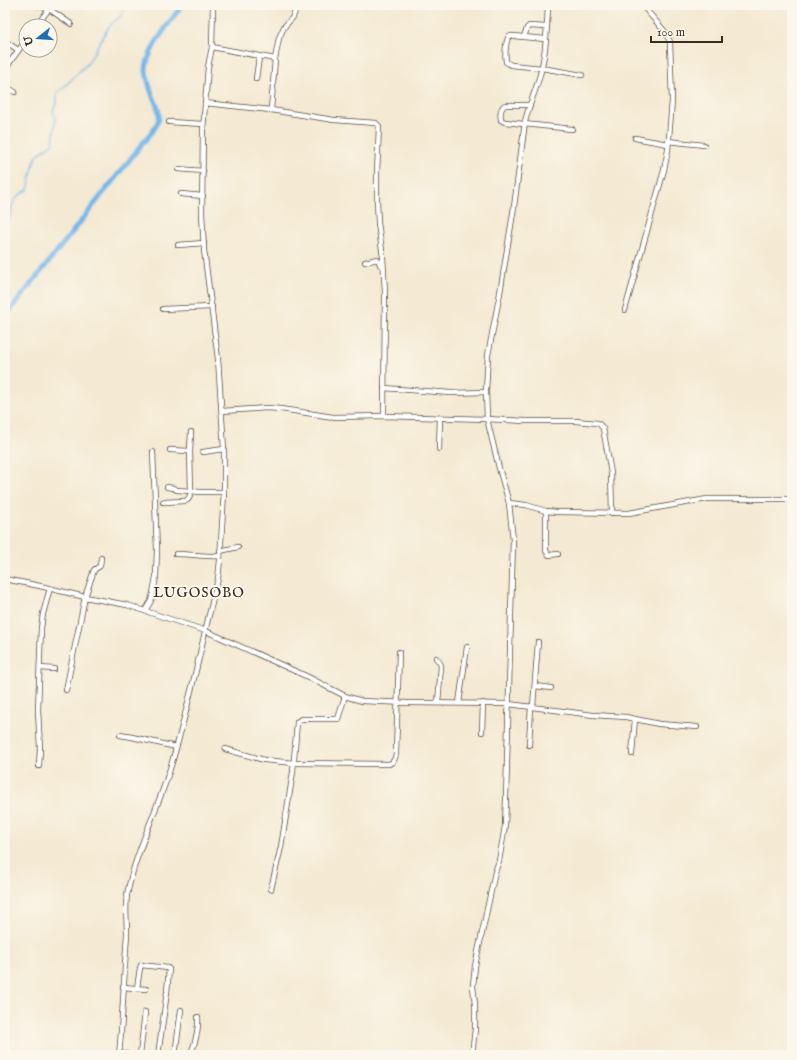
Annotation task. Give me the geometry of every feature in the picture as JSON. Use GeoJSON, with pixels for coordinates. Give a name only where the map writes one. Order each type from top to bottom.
{"type":"FeatureCollection","features":[{"type":"Feature","properties":{"kind":"street"},"geometry":{"type":"LineString","coordinates":[[37,5],[49,9],[71,24]]}},
{"type":"Feature","properties":{"kind":"street"},"geometry":{"type":"LineString","coordinates":[[130,1055],[119,1054],[127,932],[126,911],[130,882],[140,848],[157,807],[176,748],[218,579],[224,492],[224,449],[218,359],[204,243],[203,196],[203,124],[208,67],[212,47],[213,5]]}},
{"type":"Feature","properties":{"kind":"street"},"geometry":{"type":"LineString","coordinates":[[271,110],[275,60],[281,32],[294,16],[297,5]]}},
{"type":"Feature","properties":{"kind":"street"},"geometry":{"type":"LineString","coordinates":[[472,1055],[475,1029],[473,986],[475,966],[495,872],[499,861],[504,826],[514,540],[509,503],[487,419],[486,392],[488,355],[514,207],[525,124],[542,68],[548,5]]}},
{"type":"Feature","properties":{"kind":"street"},"geometry":{"type":"LineString","coordinates":[[625,310],[664,170],[668,150],[672,101],[670,42],[666,33],[642,5]]}},
{"type":"Feature","properties":{"kind":"street"},"geometry":{"type":"LineString","coordinates":[[42,18],[49,9]]}},
{"type":"Feature","properties":{"kind":"street"},"geometry":{"type":"LineString","coordinates":[[524,37],[529,26],[547,27]]}},
{"type":"Feature","properties":{"kind":"street"},"geometry":{"type":"LineString","coordinates":[[545,39],[511,36],[508,38],[506,62],[511,65],[542,68],[582,75]]}},
{"type":"Feature","properties":{"kind":"street"},"geometry":{"type":"LineString","coordinates":[[5,41],[18,50],[5,69]]}},
{"type":"Feature","properties":{"kind":"street"},"geometry":{"type":"LineString","coordinates":[[212,47],[275,60]]}},
{"type":"Feature","properties":{"kind":"street"},"geometry":{"type":"LineString","coordinates":[[256,79],[259,57]]}},
{"type":"Feature","properties":{"kind":"street"},"geometry":{"type":"LineString","coordinates":[[5,86],[15,92]]}},
{"type":"Feature","properties":{"kind":"street"},"geometry":{"type":"LineString","coordinates":[[205,103],[271,110],[334,120],[378,124],[380,129],[377,174],[378,223],[385,292],[384,416]]}},
{"type":"Feature","properties":{"kind":"street"},"geometry":{"type":"LineString","coordinates":[[530,104],[505,105],[501,111],[501,118],[503,122],[572,128]]}},
{"type":"Feature","properties":{"kind":"street"},"geometry":{"type":"LineString","coordinates":[[170,122],[203,124]]}},
{"type":"Feature","properties":{"kind":"street"},"geometry":{"type":"LineString","coordinates":[[635,138],[704,145]]}},
{"type":"Feature","properties":{"kind":"street"},"geometry":{"type":"LineString","coordinates":[[178,169],[203,171]]}},
{"type":"Feature","properties":{"kind":"street"},"geometry":{"type":"LineString","coordinates":[[181,194],[203,196]]}},
{"type":"Feature","properties":{"kind":"street"},"geometry":{"type":"LineString","coordinates":[[178,245],[204,243]]}},
{"type":"Feature","properties":{"kind":"street"},"geometry":{"type":"LineString","coordinates":[[365,262],[377,259],[380,265],[383,266]]}},
{"type":"Feature","properties":{"kind":"street"},"geometry":{"type":"LineString","coordinates":[[163,309],[212,307]]}},
{"type":"Feature","properties":{"kind":"street"},"geometry":{"type":"LineString","coordinates":[[384,388],[452,393],[486,392]]}},
{"type":"Feature","properties":{"kind":"street"},"geometry":{"type":"LineString","coordinates":[[222,411],[266,408],[334,417],[384,416],[525,421],[575,421],[598,423],[603,428],[612,473],[612,513]]}},
{"type":"Feature","properties":{"kind":"street"},"geometry":{"type":"LineString","coordinates":[[439,449],[440,418]]}},
{"type":"Feature","properties":{"kind":"street"},"geometry":{"type":"LineString","coordinates":[[163,502],[187,500],[189,498],[191,491],[191,432]]}},
{"type":"Feature","properties":{"kind":"street"},"geometry":{"type":"LineString","coordinates":[[203,452],[224,449]]}},
{"type":"Feature","properties":{"kind":"street"},"geometry":{"type":"LineString","coordinates":[[170,450],[190,451]]}},
{"type":"Feature","properties":{"kind":"street"},"geometry":{"type":"LineString","coordinates":[[145,611],[151,601],[156,577],[157,554],[154,452]]}},
{"type":"Feature","properties":{"kind":"street"},"geometry":{"type":"LineString","coordinates":[[167,487],[177,490],[224,492]]}},
{"type":"Feature","properties":{"kind":"street"},"geometry":{"type":"LineString","coordinates":[[509,503],[526,505],[546,511],[629,513],[707,499],[792,499]]}},
{"type":"Feature","properties":{"kind":"street"},"geometry":{"type":"LineString","coordinates":[[546,511],[546,551],[549,554],[558,554]]}},
{"type":"Feature","properties":{"kind":"street"},"geometry":{"type":"LineString","coordinates":[[176,554],[208,556],[238,547]]}},
{"type":"Feature","properties":{"kind":"street"},"geometry":{"type":"LineString","coordinates":[[66,690],[85,597],[94,570],[100,566],[102,558]]}},
{"type":"Feature","properties":{"kind":"street"},"geometry":{"type":"LineString","coordinates":[[5,578],[85,597],[127,605],[206,631],[306,676],[345,696],[362,701],[398,703],[509,704],[626,717],[659,724],[697,727]]}},
{"type":"Feature","properties":{"kind":"street"},"geometry":{"type":"LineString","coordinates":[[39,766],[40,749],[38,710],[41,628],[50,588]]}},
{"type":"Feature","properties":{"kind":"street"},"geometry":{"type":"LineString","coordinates":[[529,745],[538,642]]}},
{"type":"Feature","properties":{"kind":"street"},"geometry":{"type":"LineString","coordinates":[[459,703],[467,647]]}},
{"type":"Feature","properties":{"kind":"street"},"geometry":{"type":"LineString","coordinates":[[225,749],[264,760],[294,763],[391,763],[394,761],[396,754],[399,652]]}},
{"type":"Feature","properties":{"kind":"street"},"geometry":{"type":"LineString","coordinates":[[436,658],[441,666],[438,703]]}},
{"type":"Feature","properties":{"kind":"street"},"geometry":{"type":"LineString","coordinates":[[40,668],[54,669]]}},
{"type":"Feature","properties":{"kind":"street"},"geometry":{"type":"LineString","coordinates":[[535,686],[551,688]]}},
{"type":"Feature","properties":{"kind":"street"},"geometry":{"type":"LineString","coordinates":[[271,889],[281,848],[294,763],[297,722],[301,719],[338,719],[345,696]]}},
{"type":"Feature","properties":{"kind":"street"},"geometry":{"type":"LineString","coordinates":[[482,732],[483,703]]}},
{"type":"Feature","properties":{"kind":"street"},"geometry":{"type":"LineString","coordinates":[[632,754],[635,719]]}},
{"type":"Feature","properties":{"kind":"street"},"geometry":{"type":"LineString","coordinates":[[120,735],[176,748]]}},
{"type":"Feature","properties":{"kind":"street"},"geometry":{"type":"LineString","coordinates":[[138,988],[141,965],[169,969],[158,1055]]}},
{"type":"Feature","properties":{"kind":"street"},"geometry":{"type":"LineString","coordinates":[[123,987],[146,989]]}},
{"type":"Feature","properties":{"kind":"street"},"geometry":{"type":"LineString","coordinates":[[175,1055],[181,1010]]}},
{"type":"Feature","properties":{"kind":"street"},"geometry":{"type":"LineString","coordinates":[[140,1055],[146,1012]]}},
{"type":"Feature","properties":{"kind":"street"},"geometry":{"type":"LineString","coordinates":[[190,1055],[194,1047],[198,1017]]}},
{"type":"Feature","properties":{"kind":"waterway"},"geometry":{"type":"LineString","coordinates":[[5,220],[9,218],[16,198],[28,190],[34,162],[37,156],[53,143],[56,117],[53,111],[57,102],[57,93],[88,63],[105,33],[111,24],[121,16],[126,5]]}},
{"type":"Feature","properties":{"kind":"waterway"},"geometry":{"type":"LineString","coordinates":[[5,317],[154,129],[159,119],[159,115],[147,77],[147,63],[159,37],[181,6],[184,5]]}},
{"type":"Feature","properties":{"kind":"district","name":"LUGOSOBO"},"geometry":{"type":"Point","coordinates":[199,592]}}]}
